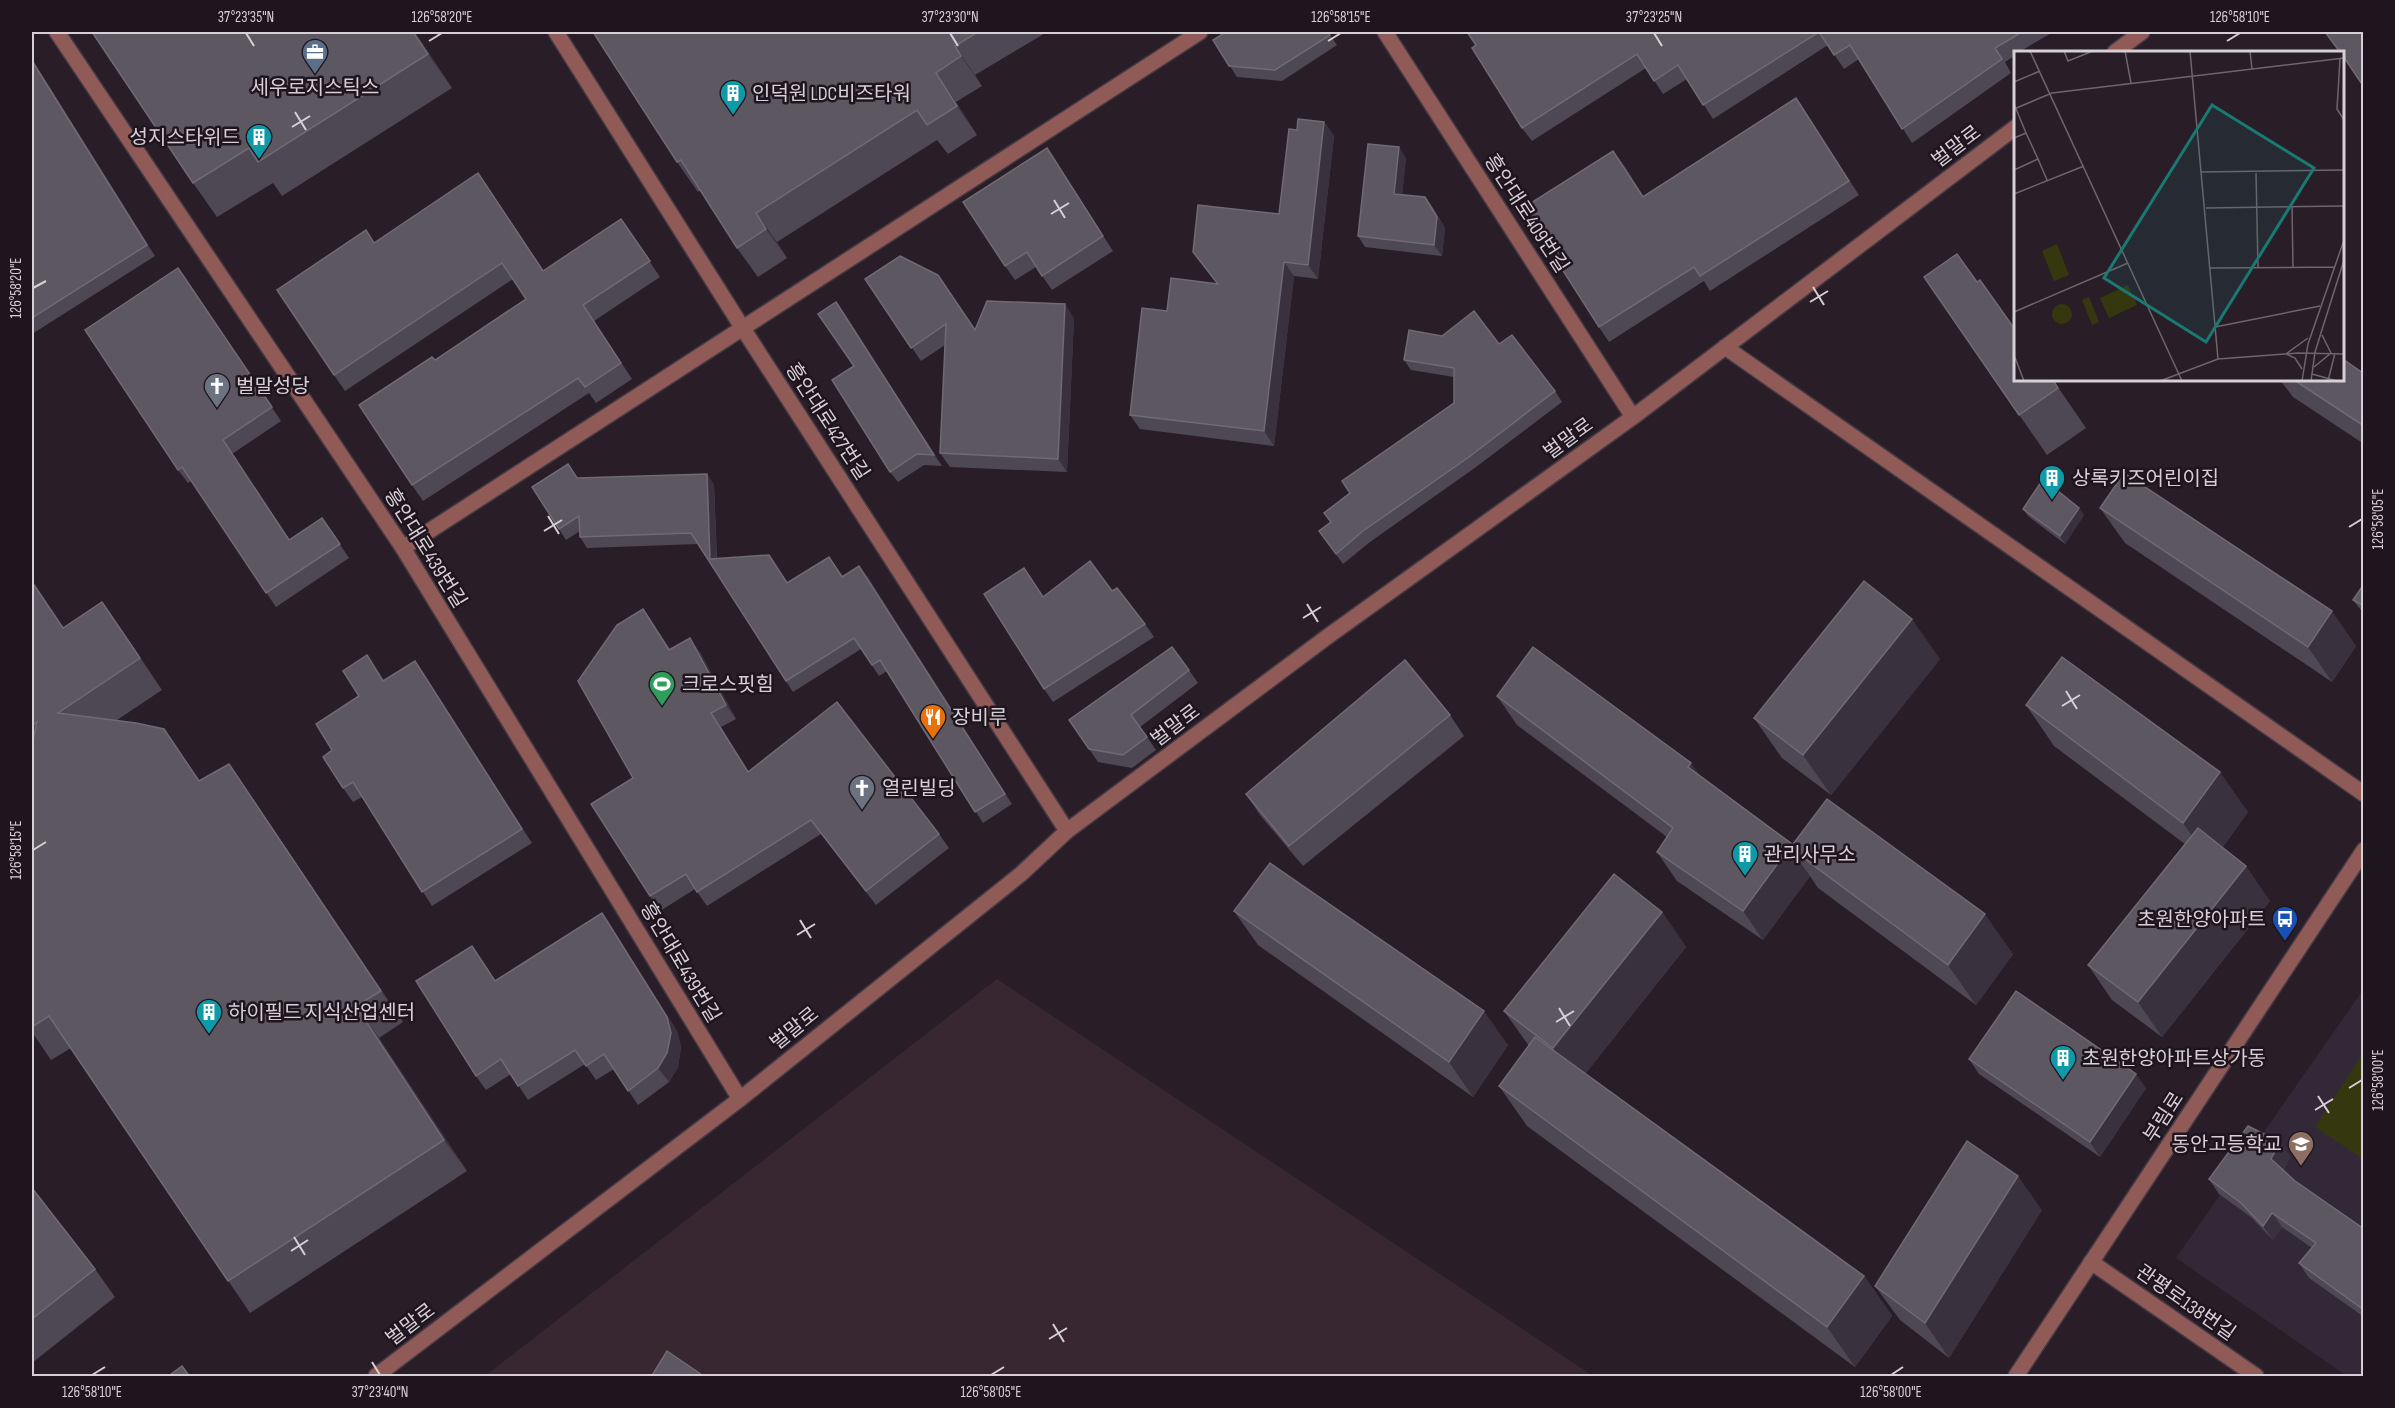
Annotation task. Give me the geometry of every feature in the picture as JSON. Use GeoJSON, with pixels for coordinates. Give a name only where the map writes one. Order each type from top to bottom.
{"type":"FeatureCollection","features":[{"type":"Feature","properties":{"kind":"street","name":"흥안대로439번길"},"geometry":{"type":"LineString","coordinates":[[57,32],[403,548],[740,1099]]}},
{"type":"Feature","properties":{"kind":"street","name":"흥안대로427번길"},"geometry":{"type":"LineString","coordinates":[[556,32],[742,327],[1067,831]]}},
{"type":"Feature","properties":{"kind":"street"},"geometry":{"type":"LineString","coordinates":[[403,548],[1200,32]]}},
{"type":"Feature","properties":{"kind":"street","name":"흥안대로409번길"},"geometry":{"type":"LineString","coordinates":[[1385,32],[1633,417]]}},
{"type":"Feature","properties":{"kind":"street"},"geometry":{"type":"LineString","coordinates":[[2116,51],[2142,32]]}},
{"type":"Feature","properties":{"kind":"street","name":"벌말로"},"geometry":{"type":"LineString","coordinates":[[376,1377],[740,1099],[1021,874],[1067,831],[1327,637],[1633,417],[2014,130]]}},
{"type":"Feature","properties":{"kind":"street"},"geometry":{"type":"LineString","coordinates":[[1725,347],[2364,794]]}},
{"type":"Feature","properties":{"kind":"street","name":"부림로"},"geometry":{"type":"LineString","coordinates":[[2016,1377],[2364,850]]}},
{"type":"Feature","properties":{"kind":"street","name":"관평로138번길"},"geometry":{"type":"LineString","coordinates":[[2091,1262],[2256,1377]]}},
{"type":"Feature","properties":{"kind":"shaded area"},"geometry":{"type":"Polygon","coordinates":[[[997,979],[1593,1376],[485,1376],[997,979]]]}},
{"type":"Feature","properties":{"kind":"shaded area","name":"동안고등학교"},"geometry":{"type":"Polygon","coordinates":[[[2363,990],[2363,1376],[2347,1376],[2176,1258],[2363,990]]]}},
{"type":"Feature","properties":{"kind":"shaded area"},"geometry":{"type":"Polygon","coordinates":[[[2363,1053],[2364,1159],[2315,1127],[2363,1053]]]}},
{"type":"Feature","properties":{"kind":"building","name":"성지스타위드"},"geometry":{"type":"Polygon","coordinates":[[[92,32],[413,32],[428,54],[258,162],[249,148],[193,183],[92,32]]]}},
{"type":"Feature","properties":{"kind":"building","name":"인덕원 LDC비즈타워"},"geometry":{"type":"Polygon","coordinates":[[[593,32],[978,32],[955,46],[961,56],[936,73],[957,106],[927,125],[917,110],[756,213],[766,229],[737,248],[681,160],[677,162],[593,32]]]}},
{"type":"Feature","properties":{"kind":"building"},"geometry":{"type":"Polygon","coordinates":[[[1226,32],[1328,32],[1330,35],[1275,70],[1229,66],[1213,40],[1226,32]]]}},
{"type":"Feature","properties":{"kind":"building"},"geometry":{"type":"Polygon","coordinates":[[[1467,32],[1819,32],[1703,105],[1678,65],[1654,81],[1637,54],[1522,128],[1472,48],[1476,45],[1467,32]]]}},
{"type":"Feature","properties":{"kind":"building"},"geometry":{"type":"Polygon","coordinates":[[[1819,32],[2022,32],[1995,48],[2002,59],[1902,129],[1850,45],[1834,55],[1819,32]]]}},
{"type":"Feature","properties":{"kind":"building"},"geometry":{"type":"Polygon","coordinates":[[[2325,32],[2364,32],[2364,87],[2344,57],[2344,51],[2339,51],[2325,32]]]}},
{"type":"Feature","properties":{"kind":"building"},"geometry":{"type":"Polygon","coordinates":[[[32,61],[147,245],[32,318],[32,61]]]}},
{"type":"Feature","properties":{"kind":"building"},"geometry":{"type":"Polygon","coordinates":[[[1796,98],[1849,181],[1700,276],[1694,267],[1599,327],[1523,208],[1613,151],[1643,197],[1796,98]]]}},
{"type":"Feature","properties":{"kind":"building"},"geometry":{"type":"Polygon","coordinates":[[[1298,119],[1324,122],[1308,265],[1284,262],[1264,431],[1130,415],[1142,308],[1167,311],[1171,278],[1218,284],[1193,252],[1198,205],[1279,214],[1289,129],[1297,130],[1298,119]]]}},
{"type":"Feature","properties":{"kind":"building"},"geometry":{"type":"Polygon","coordinates":[[[1368,144],[1399,147],[1394,194],[1425,197],[1437,217],[1434,245],[1358,236],[1368,144]]]}},
{"type":"Feature","properties":{"kind":"building"},"geometry":{"type":"Polygon","coordinates":[[[1047,148],[1103,236],[1042,276],[1027,252],[1005,266],[963,202],[1047,148]]]}},
{"type":"Feature","properties":{"kind":"building"},"geometry":{"type":"Polygon","coordinates":[[[478,173],[543,271],[621,219],[650,261],[583,305],[621,363],[585,387],[578,378],[412,485],[359,405],[432,357],[435,360],[526,299],[502,263],[334,375],[277,290],[366,230],[374,243],[478,173]]]}},
{"type":"Feature","properties":{"kind":"building"},"geometry":{"type":"Polygon","coordinates":[[[1957,254],[1977,282],[1980,280],[2014,328],[2014,381],[2054,381],[2058,388],[2019,415],[1924,277],[1957,254]]]}},
{"type":"Feature","properties":{"kind":"building"},"geometry":{"type":"Polygon","coordinates":[[[900,256],[938,275],[975,330],[987,301],[1065,304],[1058,459],[940,453],[946,324],[911,348],[865,279],[900,256]]]}},
{"type":"Feature","properties":{"kind":"building"},"geometry":{"type":"Polygon","coordinates":[[[178,268],[272,407],[223,440],[289,540],[322,518],[340,544],[266,593],[182,467],[178,470],[85,330],[178,268]]]}},
{"type":"Feature","properties":{"kind":"building"},"geometry":{"type":"Polygon","coordinates":[[[836,302],[934,455],[917,454],[890,472],[832,380],[854,366],[818,314],[836,302]]]}},
{"type":"Feature","properties":{"kind":"building"},"geometry":{"type":"Polygon","coordinates":[[[1474,311],[1499,344],[1512,335],[1555,391],[1469,457],[1363,531],[1336,554],[1319,531],[1331,522],[1324,513],[1350,493],[1342,481],[1454,403],[1454,368],[1404,360],[1409,330],[1442,336],[1474,311]]]}},
{"type":"Feature","properties":{"kind":"building"},"geometry":{"type":"Polygon","coordinates":[[[2344,360],[2364,374],[2364,426],[2296,381],[2344,381],[2344,360]]]}},
{"type":"Feature","properties":{"kind":"building"},"geometry":{"type":"Polygon","coordinates":[[[568,464],[577,478],[707,474],[710,559],[769,555],[787,583],[829,557],[842,577],[859,566],[1005,794],[975,812],[880,660],[872,665],[854,638],[786,681],[691,533],[580,537],[579,516],[559,529],[532,487],[568,464]]]}},
{"type":"Feature","properties":{"kind":"building"},"geometry":{"type":"Polygon","coordinates":[[[2124,473],[2332,611],[2308,647],[2100,508],[2124,473]]]}},
{"type":"Feature","properties":{"kind":"building","name":"상록키즈어린이집"},"geometry":{"type":"Polygon","coordinates":[[[2043,479],[2079,508],[2060,536],[2023,509],[2043,479]]]}},
{"type":"Feature","properties":{"kind":"building"},"geometry":{"type":"Polygon","coordinates":[[[1090,561],[1112,591],[1117,588],[1145,624],[1044,689],[984,594],[1024,568],[1043,597],[1090,561]]]}},
{"type":"Feature","properties":{"kind":"building"},"geometry":{"type":"Polygon","coordinates":[[[1864,581],[1912,619],[1803,755],[1754,718],[1864,581]]]}},
{"type":"Feature","properties":{"kind":"building","name":"하이필드 지식산업센터"},"geometry":{"type":"Polygon","coordinates":[[[32,582],[63,628],[102,602],[140,658],[58,713],[164,729],[199,781],[229,764],[381,991],[356,1006],[444,1140],[228,1281],[49,1016],[32,1027],[32,745],[37,722],[32,726],[32,582]]]}},
{"type":"Feature","properties":{"kind":"building"},"geometry":{"type":"Polygon","coordinates":[[[2364,584],[2364,606],[2353,600],[2364,584]]]}},
{"type":"Feature","properties":{"kind":"building"},"geometry":{"type":"Polygon","coordinates":[[[643,609],[669,650],[690,638],[726,705],[711,713],[748,772],[837,702],[939,834],[866,891],[811,820],[697,892],[686,874],[650,896],[591,804],[633,778],[578,681],[617,625],[643,609]]]}},
{"type":"Feature","properties":{"kind":"building"},"geometry":{"type":"Polygon","coordinates":[[[1172,647],[1189,670],[1131,715],[1147,737],[1123,755],[1089,749],[1069,720],[1172,647]]]}},
{"type":"Feature","properties":{"kind":"building"},"geometry":{"type":"Polygon","coordinates":[[[1533,647],[1691,763],[1688,767],[1792,844],[1743,911],[1657,852],[1673,828],[1497,696],[1533,647]]]}},
{"type":"Feature","properties":{"kind":"building"},"geometry":{"type":"Polygon","coordinates":[[[367,655],[383,681],[415,661],[522,829],[422,892],[353,782],[343,788],[323,757],[332,750],[316,724],[359,696],[343,671],[367,655]]]}},
{"type":"Feature","properties":{"kind":"building"},"geometry":{"type":"Polygon","coordinates":[[[2062,657],[2220,772],[2183,823],[2026,705],[2062,657]]]}},
{"type":"Feature","properties":{"kind":"building"},"geometry":{"type":"Polygon","coordinates":[[[1405,660],[1450,715],[1289,846],[1246,794],[1405,660]]]}},
{"type":"Feature","properties":{"kind":"building"},"geometry":{"type":"Polygon","coordinates":[[[1827,799],[1985,914],[1948,965],[1790,848],[1827,799]]]}},
{"type":"Feature","properties":{"kind":"building"},"geometry":{"type":"Polygon","coordinates":[[[2198,828],[2246,866],[2138,1002],[2088,965],[2198,828]]]}},
{"type":"Feature","properties":{"kind":"building"},"geometry":{"type":"Polygon","coordinates":[[[1270,863],[1484,1011],[1449,1062],[1234,911],[1270,863]]]}},
{"type":"Feature","properties":{"kind":"building"},"geometry":{"type":"Polygon","coordinates":[[[1614,874],[1662,912],[1553,1048],[1504,1011],[1614,874]]]}},
{"type":"Feature","properties":{"kind":"building"},"geometry":{"type":"Polygon","coordinates":[[[602,913],[667,1017],[671,1033],[667,1053],[658,1068],[628,1091],[604,1054],[586,1066],[575,1050],[518,1086],[501,1059],[476,1076],[416,981],[472,946],[495,981],[602,913]]]}},
{"type":"Feature","properties":{"kind":"building","name":"초원한양아파트상가동"},"geometry":{"type":"Polygon","coordinates":[[[2016,991],[2136,1074],[2090,1142],[1969,1059],[2016,991]]]}},
{"type":"Feature","properties":{"kind":"building"},"geometry":{"type":"Polygon","coordinates":[[[1535,1037],[1864,1276],[1827,1327],[1499,1086],[1535,1037]]]}},
{"type":"Feature","properties":{"kind":"building"},"geometry":{"type":"Polygon","coordinates":[[[2248,1126],[2280,1142],[2271,1159],[2295,1181],[2364,1229],[2364,1310],[2299,1263],[2316,1243],[2272,1213],[2263,1226],[2241,1203],[2209,1179],[2248,1126]]]}},
{"type":"Feature","properties":{"kind":"building"},"geometry":{"type":"Polygon","coordinates":[[[1967,1141],[2018,1176],[1925,1323],[1875,1286],[1967,1141]]]}},
{"type":"Feature","properties":{"kind":"building"},"geometry":{"type":"Polygon","coordinates":[[[32,1188],[95,1269],[32,1319],[32,1188]]]}},
{"type":"Feature","properties":{"kind":"building"},"geometry":{"type":"Polygon","coordinates":[[[667,1351],[705,1377],[651,1377],[667,1351]]]}},
{"type":"Feature","properties":{"kind":"building"},"geometry":{"type":"Polygon","coordinates":[[[182,1366],[190,1377],[167,1377],[182,1366]]]}},
{"type":"Feature","properties":{"kind":"place","name":"세우로지스틱스"},"geometry":{"type":"Point","coordinates":[315,75]}},
{"type":"Feature","properties":{"kind":"place","name":"인덕원 LDC비즈타워"},"geometry":{"type":"Point","coordinates":[733,116]}},
{"type":"Feature","properties":{"kind":"place","name":"성지스타위드"},"geometry":{"type":"Point","coordinates":[259,160]}},
{"type":"Feature","properties":{"kind":"place","name":"벌말성당"},"geometry":{"type":"Point","coordinates":[217,409]}},
{"type":"Feature","properties":{"kind":"place","name":"상록키즈어린이집"},"geometry":{"type":"Point","coordinates":[2052,501]}},
{"type":"Feature","properties":{"kind":"place","name":"크로스핏힘"},"geometry":{"type":"Point","coordinates":[662,707]}},
{"type":"Feature","properties":{"kind":"place","name":"장비루"},"geometry":{"type":"Point","coordinates":[933,740]}},
{"type":"Feature","properties":{"kind":"place","name":"열린빌딩"},"geometry":{"type":"Point","coordinates":[862,811]}},
{"type":"Feature","properties":{"kind":"place","name":"관리사무소"},"geometry":{"type":"Point","coordinates":[1745,877]}},
{"type":"Feature","properties":{"kind":"place","name":"초원한양아파트"},"geometry":{"type":"Point","coordinates":[2285,942]}},
{"type":"Feature","properties":{"kind":"place","name":"하이필드 지식산업센터"},"geometry":{"type":"Point","coordinates":[209,1035]}},
{"type":"Feature","properties":{"kind":"place","name":"초원한양아파트상가동"},"geometry":{"type":"Point","coordinates":[2063,1081]}},
{"type":"Feature","properties":{"kind":"place","name":"동안고등학교"},"geometry":{"type":"Point","coordinates":[2301,1167]}}]}
